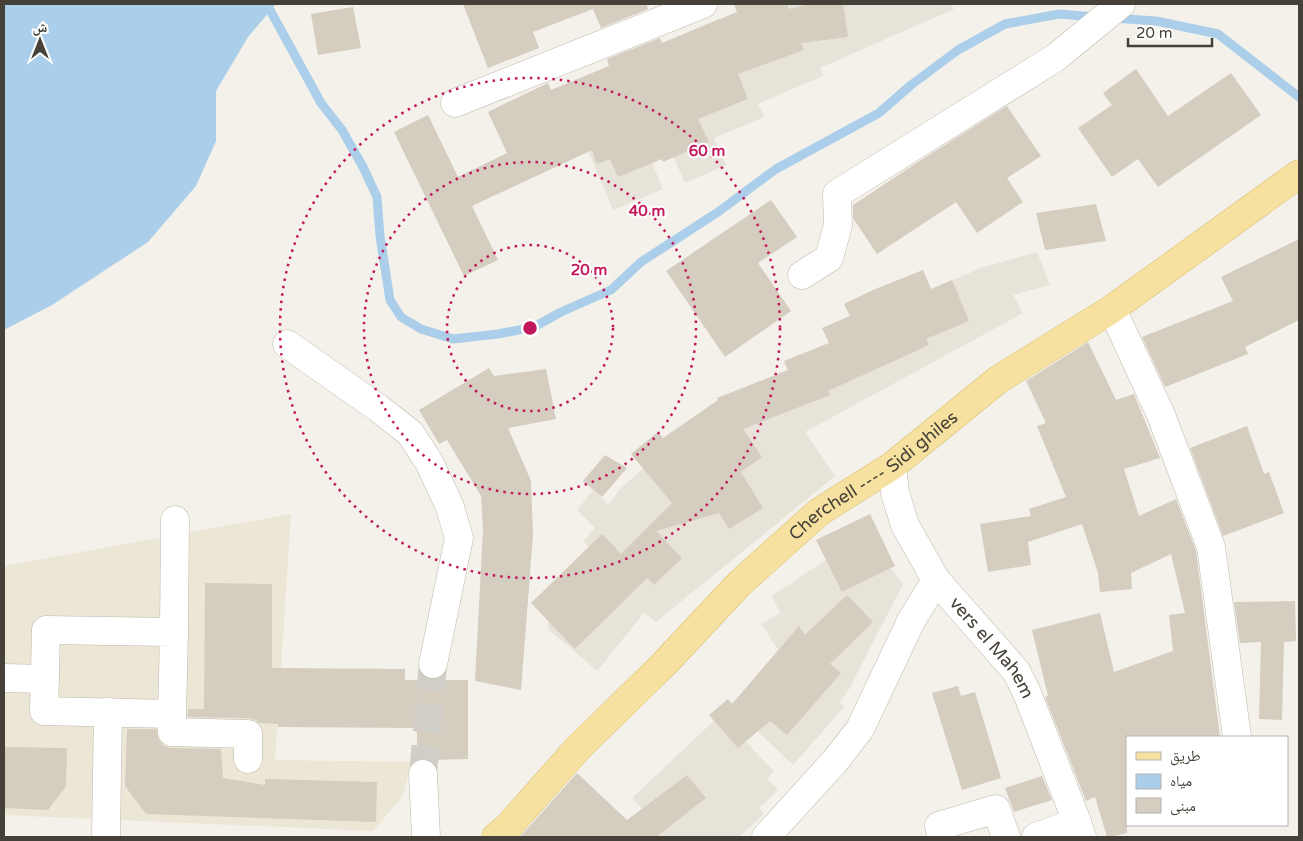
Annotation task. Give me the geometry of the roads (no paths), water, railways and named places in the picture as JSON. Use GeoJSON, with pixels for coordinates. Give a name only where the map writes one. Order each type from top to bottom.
{"type":"FeatureCollection","features":[{"type":"Feature","properties":{"kind":"main road","name":"Cherchell ---- Sidi ghiles"},"geometry":{"type":"LineString","coordinates":[[496,837],[508,827],[577,749],[664,664],[739,584],[819,512],[892,466],[998,379],[1112,309],[1299,174]]}},
{"type":"Feature","properties":{"kind":"street"},"geometry":{"type":"LineString","coordinates":[[455,103],[700,4]]}},
{"type":"Feature","properties":{"kind":"street"},"geometry":{"type":"LineString","coordinates":[[802,275],[829,258],[838,225],[837,194],[1055,58],[1121,4]]}},
{"type":"Feature","properties":{"kind":"street"},"geometry":{"type":"LineString","coordinates":[[1112,309],[1161,415],[1211,548],[1237,736]]}},
{"type":"Feature","properties":{"kind":"street"},"geometry":{"type":"LineString","coordinates":[[287,344],[410,433],[429,462],[450,507],[459,538],[433,664]]}},
{"type":"Feature","properties":{"kind":"street","name":"vers el Mahem"},"geometry":{"type":"LineString","coordinates":[[892,466],[895,494],[905,525],[936,580],[1016,671],[1027,694],[1080,830]]}},
{"type":"Feature","properties":{"kind":"street"},"geometry":{"type":"LineString","coordinates":[[172,723],[176,520]]}},
{"type":"Feature","properties":{"kind":"street"},"geometry":{"type":"LineString","coordinates":[[766,837],[835,761],[860,730],[911,621],[936,580]]}},
{"type":"Feature","properties":{"kind":"street"},"geometry":{"type":"LineString","coordinates":[[174,632],[46,630],[44,712],[108,722],[172,723],[248,734],[248,759]]}},
{"type":"Feature","properties":{"kind":"street"},"geometry":{"type":"LineString","coordinates":[[4,678],[45,679]]}},
{"type":"Feature","properties":{"kind":"street"},"geometry":{"type":"LineString","coordinates":[[106,837],[108,722]]}},
{"type":"Feature","properties":{"kind":"street"},"geometry":{"type":"LineString","coordinates":[[423,774],[426,837]]}},
{"type":"Feature","properties":{"kind":"street"},"geometry":{"type":"LineString","coordinates":[[942,837],[939,826],[996,809],[1006,837]]}},
{"type":"Feature","properties":{"kind":"street"},"geometry":{"type":"LineString","coordinates":[[1036,837],[1080,830]]}},
{"type":"Feature","properties":{"kind":"water"},"geometry":{"type":"Polygon","coordinates":[[[4,4],[276,4],[248,37],[216,91],[216,141],[196,186],[148,242],[52,305],[4,330],[4,4]]]}},
{"type":"Feature","properties":{"kind":"waterway"},"geometry":{"type":"LineString","coordinates":[[270,10],[321,103],[342,130],[377,197],[380,236],[390,300],[401,317],[421,329],[453,339],[498,334],[534,327],[561,312],[611,290],[641,262],[718,212],[776,169],[879,113],[911,85],[958,50],[1005,24],[1059,14],[1095,17]]}},
{"type":"Feature","properties":{"kind":"waterway"},"geometry":{"type":"LineString","coordinates":[[1113,18],[1156,21],[1218,34],[1299,97]]}},
{"type":"Feature","properties":{"kind":"tunnel"},"geometry":{"type":"LineString","coordinates":[[423,774],[433,664]]}}]}
